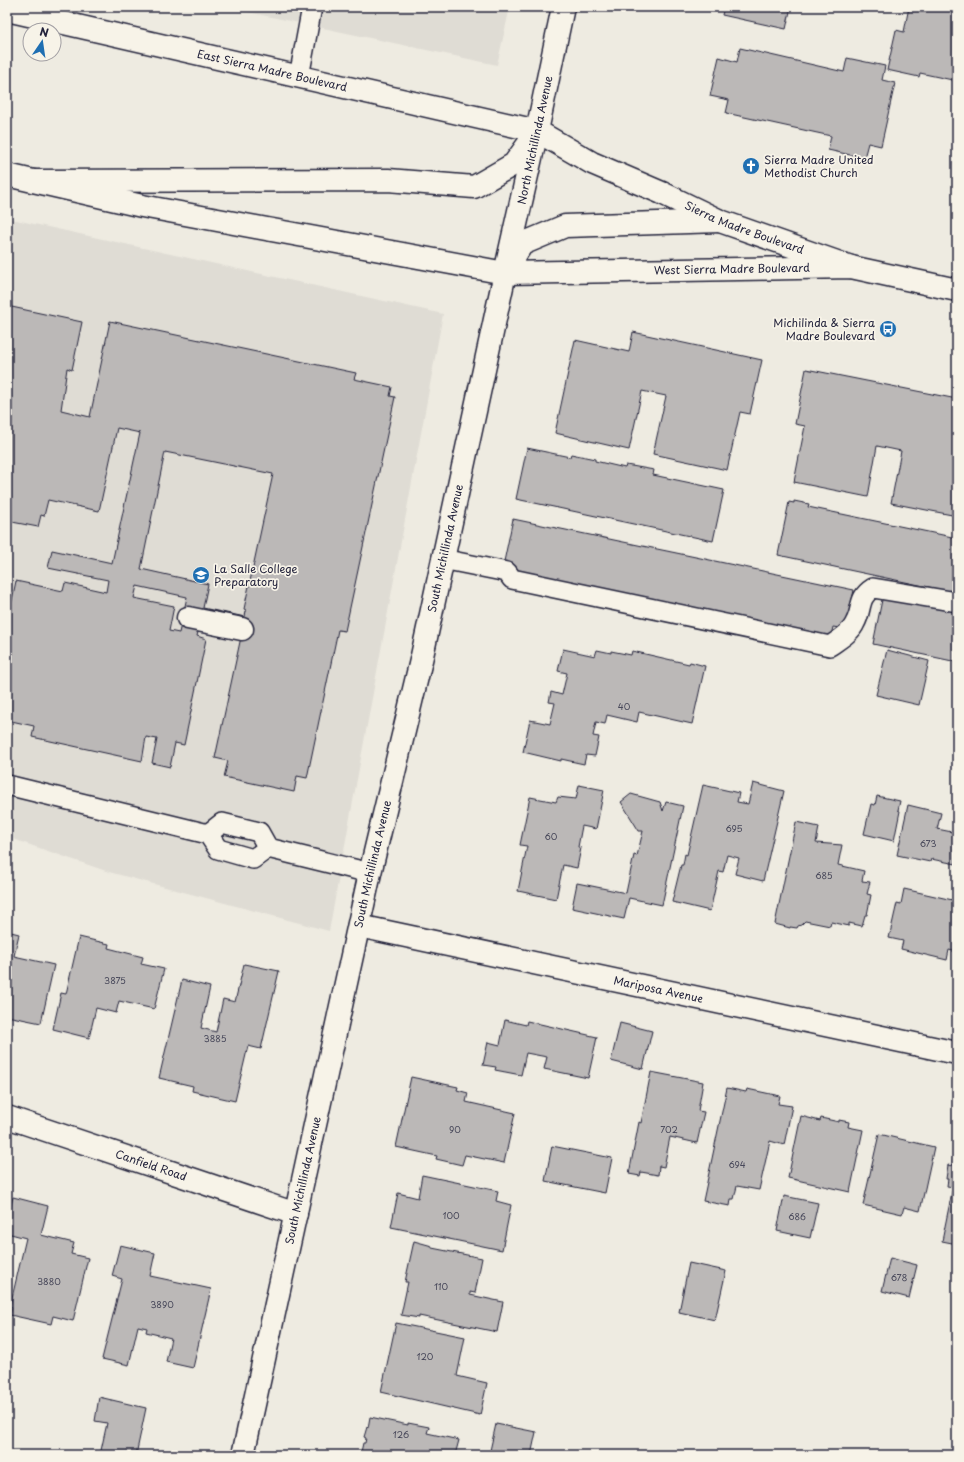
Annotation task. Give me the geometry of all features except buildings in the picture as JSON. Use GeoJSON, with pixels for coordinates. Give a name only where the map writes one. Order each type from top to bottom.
{"type":"FeatureCollection","features":[{"type":"Feature","properties":{"kind":"main road","name":"North Michillinda Avenue"},"geometry":{"type":"LineString","coordinates":[[505,273],[563,7]]}},
{"type":"Feature","properties":{"kind":"main road","name":"East Sierra Madre Boulevard"},"geometry":{"type":"LineString","coordinates":[[7,10],[537,131]]}},
{"type":"Feature","properties":{"kind":"main road"},"geometry":{"type":"LineString","coordinates":[[33,181],[388,180],[474,187],[514,164],[537,131]]}},
{"type":"Feature","properties":{"kind":"main road","name":"Sierra Madre Boulevard"},"geometry":{"type":"LineString","coordinates":[[537,131],[592,163],[662,192],[720,221],[851,267]]}},
{"type":"Feature","properties":{"kind":"main road"},"geometry":{"type":"LineString","coordinates":[[7,175],[142,206],[505,273],[522,244],[560,227],[720,221]]}},
{"type":"Feature","properties":{"kind":"main road","name":"West Sierra Madre Boulevard"},"geometry":{"type":"LineString","coordinates":[[505,273],[851,267],[957,290]]}},
{"type":"Feature","properties":{"kind":"main road","name":"South Michillinda Avenue"},"geometry":{"type":"LineString","coordinates":[[243,1455],[370,873],[422,656],[505,273]]}},
{"type":"Feature","properties":{"kind":"main road"},"geometry":{"type":"LineString","coordinates":[[188,618],[242,629]]}},
{"type":"Feature","properties":{"kind":"main road","name":"Mariposa Avenue"},"geometry":{"type":"LineString","coordinates":[[359,926],[957,1053]]}},
{"type":"Feature","properties":{"kind":"main road","name":"Canfield Road"},"geometry":{"type":"LineString","coordinates":[[7,1117],[296,1214]]}},
{"type":"Feature","properties":{"kind":"lane"},"geometry":{"type":"LineString","coordinates":[[299,77],[312,7]]}},
{"type":"Feature","properties":{"kind":"lane"},"geometry":{"type":"LineString","coordinates":[[442,559],[507,572],[512,578],[830,646],[844,636],[855,623],[861,602],[866,592],[872,588],[957,602]]}},
{"type":"Feature","properties":{"kind":"lane"},"geometry":{"type":"LineString","coordinates":[[7,785],[208,834],[218,849],[253,859],[268,848]]}},
{"type":"Feature","properties":{"kind":"lane"},"geometry":{"type":"LineString","coordinates":[[208,834],[222,823],[240,827],[259,832],[268,848],[370,873]]}},
{"type":"Feature","properties":{"kind":"shaded area"},"geometry":{"type":"Polygon","coordinates":[[[224,7],[510,7],[497,65],[224,7]]]}},
{"type":"Feature","properties":{"kind":"shaded area","name":"La Salle College Preparatory"},"geometry":{"type":"Polygon","coordinates":[[[7,218],[443,314],[329,931],[109,872],[7,837],[7,218]]]}},
{"type":"Feature","properties":{"kind":"place","name":"Sierra Madre United Methodist Church"},"geometry":{"type":"Point","coordinates":[751,166]}},
{"type":"Feature","properties":{"kind":"place","name":"Michilinda & Sierra Madre Boulevard"},"geometry":{"type":"Point","coordinates":[888,329]}},
{"type":"Feature","properties":{"kind":"place","name":"La Salle College Preparatory"},"geometry":{"type":"Point","coordinates":[201,575]}}]}
